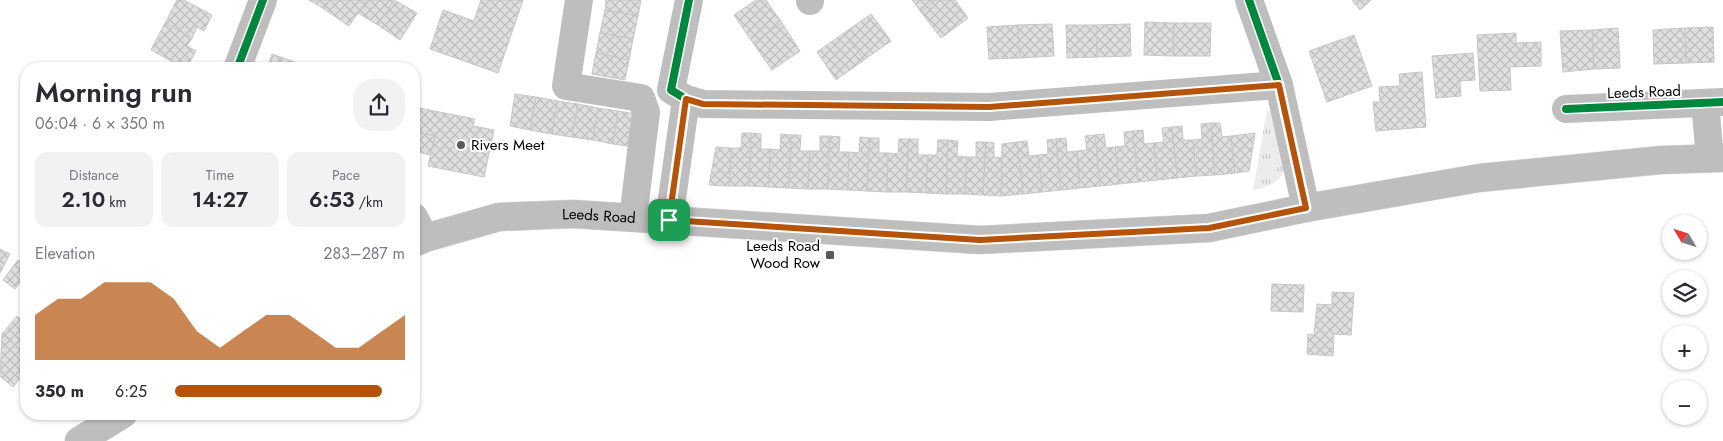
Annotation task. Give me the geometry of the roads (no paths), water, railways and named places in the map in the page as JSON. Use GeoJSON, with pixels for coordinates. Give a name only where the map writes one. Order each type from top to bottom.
{"type":"FeatureCollection","features":[{"type":"Feature","properties":{"kind":"main road"},"geometry":{"type":"LineString","coordinates":[[240,62],[263,0]]}},
{"type":"Feature","properties":{"kind":"main road"},"geometry":{"type":"LineString","coordinates":[[579,0],[566,86],[641,98],[646,112],[633,218]]}},
{"type":"Feature","properties":{"kind":"main road"},"geometry":{"type":"LineString","coordinates":[[689,0],[671,90],[686,99],[703,104],[989,107],[1279,85]]}},
{"type":"Feature","properties":{"kind":"main road"},"geometry":{"type":"LineString","coordinates":[[1248,0],[1279,85],[1306,208]]}},
{"type":"Feature","properties":{"kind":"main road"},"geometry":{"type":"LineString","coordinates":[[669,220],[686,99]]}},
{"type":"Feature","properties":{"kind":"main road","name":"Leeds Road"},"geometry":{"type":"LineString","coordinates":[[420,232],[499,217],[573,214],[980,240],[1209,228],[1306,208],[1478,178],[1661,160],[1717,158],[1714,102],[1566,109]]}},
{"type":"Feature","properties":{"kind":"main road"},"geometry":{"type":"LineString","coordinates":[[79,441],[113,420]]}},
{"type":"Feature","properties":{"kind":"place","name":"Rivers Meet"},"geometry":{"type":"Point","coordinates":[461,145]}},
{"type":"Feature","properties":{"kind":"place","name":"Leeds Road Wood Row"},"geometry":{"type":"Point","coordinates":[830,255]}}]}
